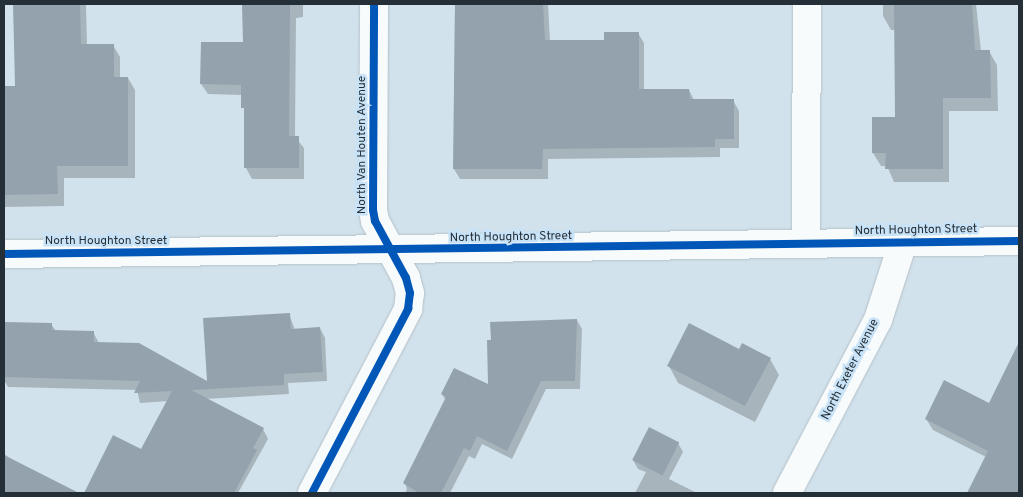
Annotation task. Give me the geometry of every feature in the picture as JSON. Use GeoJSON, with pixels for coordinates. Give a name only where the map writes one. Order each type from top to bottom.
{"type":"FeatureCollection","features":[{"type":"Feature","properties":{"kind":"street","name":"North Van Houten Avenue"},"geometry":{"type":"LineString","coordinates":[[312,493],[408,310],[410,293],[406,278],[390,251],[373,210],[374,4]]}},
{"type":"Feature","properties":{"kind":"street"},"geometry":{"type":"LineString","coordinates":[[806,243],[807,4]]}},
{"type":"Feature","properties":{"kind":"street","name":"North Houghton Street"},"geometry":{"type":"LineString","coordinates":[[4,254],[390,251],[1019,241]]}},
{"type":"Feature","properties":{"kind":"street","name":"North Exeter Avenue"},"geometry":{"type":"LineString","coordinates":[[787,493],[878,320],[902,242]]}},
{"type":"Feature","properties":{"kind":"building"},"geometry":{"type":"Polygon","coordinates":[[[13,4],[80,4],[81,44],[114,44],[114,77],[128,77],[128,166],[57,166],[58,194],[4,195],[4,86],[15,86],[13,4]]]}},
{"type":"Feature","properties":{"kind":"building"},"geometry":{"type":"Polygon","coordinates":[[[242,4],[290,4],[289,136],[299,136],[299,168],[244,168],[244,108],[241,108],[241,85],[200,84],[201,42],[243,42],[242,4]]]}},
{"type":"Feature","properties":{"kind":"building"},"geometry":{"type":"Polygon","coordinates":[[[455,4],[543,4],[545,40],[604,40],[604,32],[639,32],[639,89],[689,89],[690,99],[734,99],[734,139],[715,139],[715,147],[543,149],[542,169],[453,169],[455,4]]]}},
{"type":"Feature","properties":{"kind":"building"},"geometry":{"type":"Polygon","coordinates":[[[894,4],[972,4],[975,50],[990,50],[991,98],[943,98],[943,169],[885,169],[886,153],[872,153],[872,117],[895,117],[894,4]]]}},
{"type":"Feature","properties":{"kind":"building"},"geometry":{"type":"Polygon","coordinates":[[[290,313],[291,329],[320,327],[323,372],[284,374],[284,385],[191,390],[264,428],[253,448],[257,450],[234,493],[84,493],[113,435],[141,449],[172,391],[134,393],[140,381],[4,377],[4,322],[52,323],[52,330],[94,331],[94,342],[139,343],[207,381],[203,318],[290,313]]]}},
{"type":"Feature","properties":{"kind":"building"},"geometry":{"type":"Polygon","coordinates":[[[577,319],[575,381],[541,381],[507,451],[477,436],[470,451],[464,448],[441,493],[419,493],[403,483],[446,397],[441,394],[454,368],[488,384],[487,340],[491,340],[490,322],[577,319]]]}},
{"type":"Feature","properties":{"kind":"building"},"geometry":{"type":"Polygon","coordinates":[[[689,323],[739,349],[742,343],[771,358],[745,406],[667,366],[689,323]]]}},
{"type":"Feature","properties":{"kind":"building"},"geometry":{"type":"Polygon","coordinates":[[[1019,342],[1019,493],[967,493],[988,451],[925,419],[944,380],[989,403],[1019,342]]]}},
{"type":"Feature","properties":{"kind":"building"},"geometry":{"type":"Polygon","coordinates":[[[649,427],[679,442],[662,475],[632,460],[649,427]]]}},
{"type":"Feature","properties":{"kind":"building"},"geometry":{"type":"Polygon","coordinates":[[[4,455],[79,493],[4,493],[4,455]]]}},
{"type":"Feature","properties":{"kind":"cycle path"},"geometry":{"type":"LineString","coordinates":[[312,493],[408,309],[410,293],[406,278],[375,221],[373,210],[374,4]]}},
{"type":"Feature","properties":{"kind":"cycle path"},"geometry":{"type":"LineString","coordinates":[[4,254],[1019,241]]}}]}
